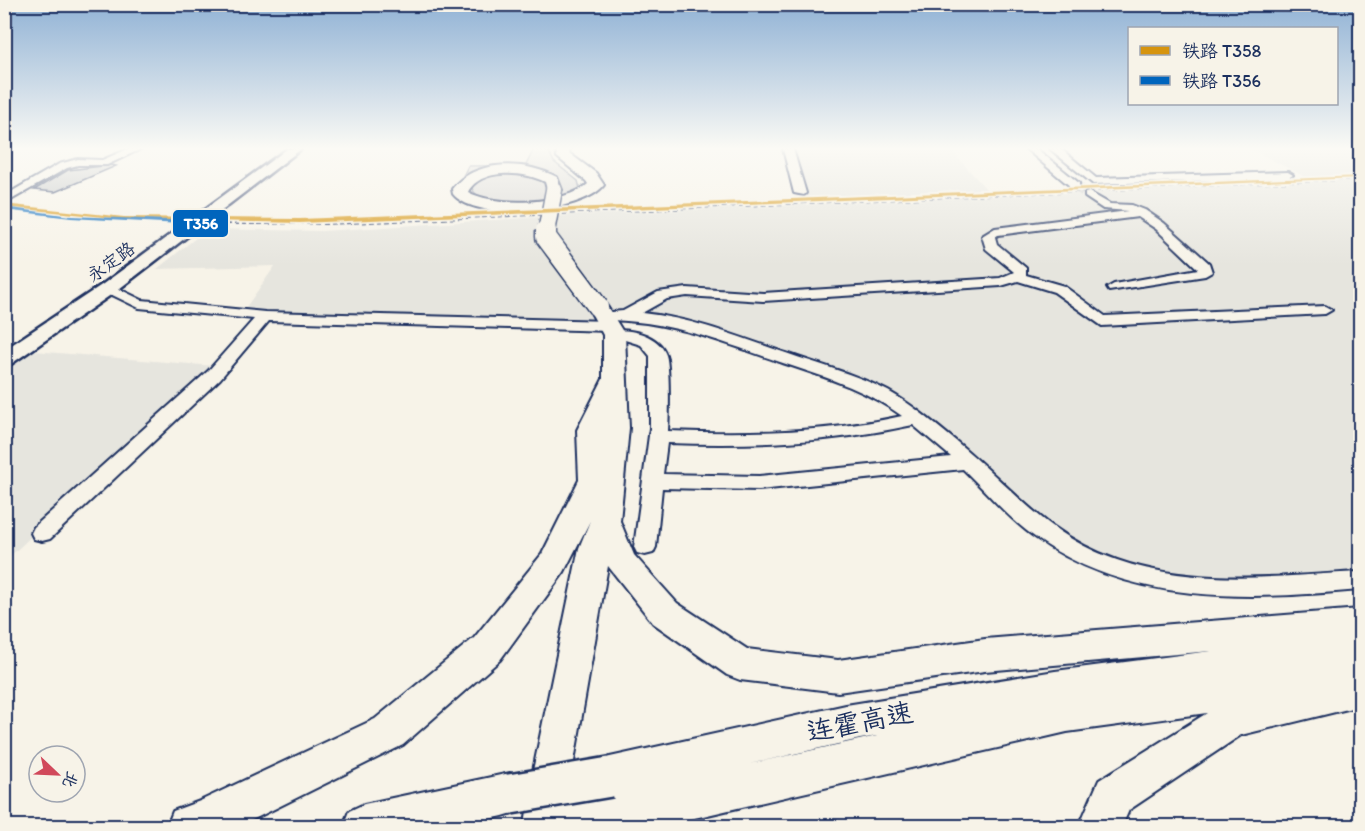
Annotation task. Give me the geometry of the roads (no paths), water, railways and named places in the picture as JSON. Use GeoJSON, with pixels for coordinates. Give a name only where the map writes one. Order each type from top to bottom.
{"type":"FeatureCollection","features":[{"type":"Feature","properties":{"kind":"highway"},"geometry":{"type":"LineString","coordinates":[[463,188],[461,194],[473,201],[483,203],[557,203],[584,196],[594,188]]}},
{"type":"Feature","properties":{"kind":"highway"},"geometry":{"type":"LineString","coordinates":[[188,826],[205,822],[389,732],[487,649],[553,563],[570,532],[593,480],[614,380],[607,321],[546,237],[547,218],[554,188]]}},
{"type":"Feature","properties":{"kind":"highway"},"geometry":{"type":"LineString","coordinates":[[546,826],[552,774],[600,535],[603,429]]}},
{"type":"Feature","properties":{"kind":"highway"},"geometry":{"type":"LineString","coordinates":[[593,480],[600,535],[665,613],[740,664],[838,676],[985,655],[1360,623]]}},
{"type":"Feature","properties":{"kind":"highway","name":"连霍高速"},"geometry":{"type":"LineString","coordinates":[[364,826],[510,794],[610,777],[846,723],[1055,688],[1360,646]]}},
{"type":"Feature","properties":{"kind":"highway","name":"连霍高速"},"geometry":{"type":"LineString","coordinates":[[591,823],[860,759],[1068,714],[1190,699],[1360,671]]}},
{"type":"Feature","properties":{"kind":"highway"},"geometry":{"type":"LineString","coordinates":[[1100,826],[1113,795],[1232,719],[1360,689]]}},
{"type":"Feature","properties":{"kind":"main road","name":"永定路"},"geometry":{"type":"LineString","coordinates":[[4,360],[109,288],[243,188]]}},
{"type":"Feature","properties":{"kind":"street"},"geometry":{"type":"LineString","coordinates":[[5,201],[27,188]]}},
{"type":"Feature","properties":{"kind":"street"},"geometry":{"type":"LineString","coordinates":[[799,188],[800,193]]}},
{"type":"Feature","properties":{"kind":"street"},"geometry":{"type":"LineString","coordinates":[[1089,195],[1107,207],[1128,202],[1160,226],[1204,267],[1205,272],[1114,288]]}},
{"type":"Feature","properties":{"kind":"street"},"geometry":{"type":"LineString","coordinates":[[1018,277],[1022,271],[991,246],[988,236],[995,232],[1141,213]]}},
{"type":"Feature","properties":{"kind":"street"},"geometry":{"type":"LineString","coordinates":[[109,288],[139,304],[265,316],[607,321],[629,314],[663,295],[687,292],[763,297],[841,294],[1001,282],[1018,277],[1059,288],[1102,321],[1325,310]]}},
{"type":"Feature","properties":{"kind":"street"},"geometry":{"type":"LineString","coordinates":[[629,314],[658,318],[819,370],[884,396],[967,462],[1038,528],[1094,560],[1155,581],[1195,586],[1253,587],[1360,581]]}},
{"type":"Feature","properties":{"kind":"street"},"geometry":{"type":"LineString","coordinates":[[42,533],[214,375],[265,316]]}},
{"type":"Feature","properties":{"kind":"street"},"geometry":{"type":"LineString","coordinates":[[607,321],[627,335],[647,342],[658,355],[658,437],[645,547]]}},
{"type":"Feature","properties":{"kind":"street"},"geometry":{"type":"LineString","coordinates":[[658,437],[750,440],[889,426],[915,419]]}},
{"type":"Feature","properties":{"kind":"street"},"geometry":{"type":"LineString","coordinates":[[653,481],[759,483],[967,462]]}},
{"type":"Feature","properties":{"kind":"tunnel"},"geometry":{"type":"LineString","coordinates":[[1079,188],[1089,195]]}},
{"type":"Feature","properties":{"kind":"railway"},"geometry":{"type":"LineString","coordinates":[[218,224],[326,224],[1158,188]]}},
{"type":"Feature","properties":{"kind":"rail line","name":"T358"},"geometry":{"type":"LineString","coordinates":[[4,205],[124,218],[300,221],[1100,188]]}},
{"type":"Feature","properties":{"kind":"rail line","name":"T356"},"geometry":{"type":"LineString","coordinates":[[4,208],[71,217],[218,224]]}}]}
